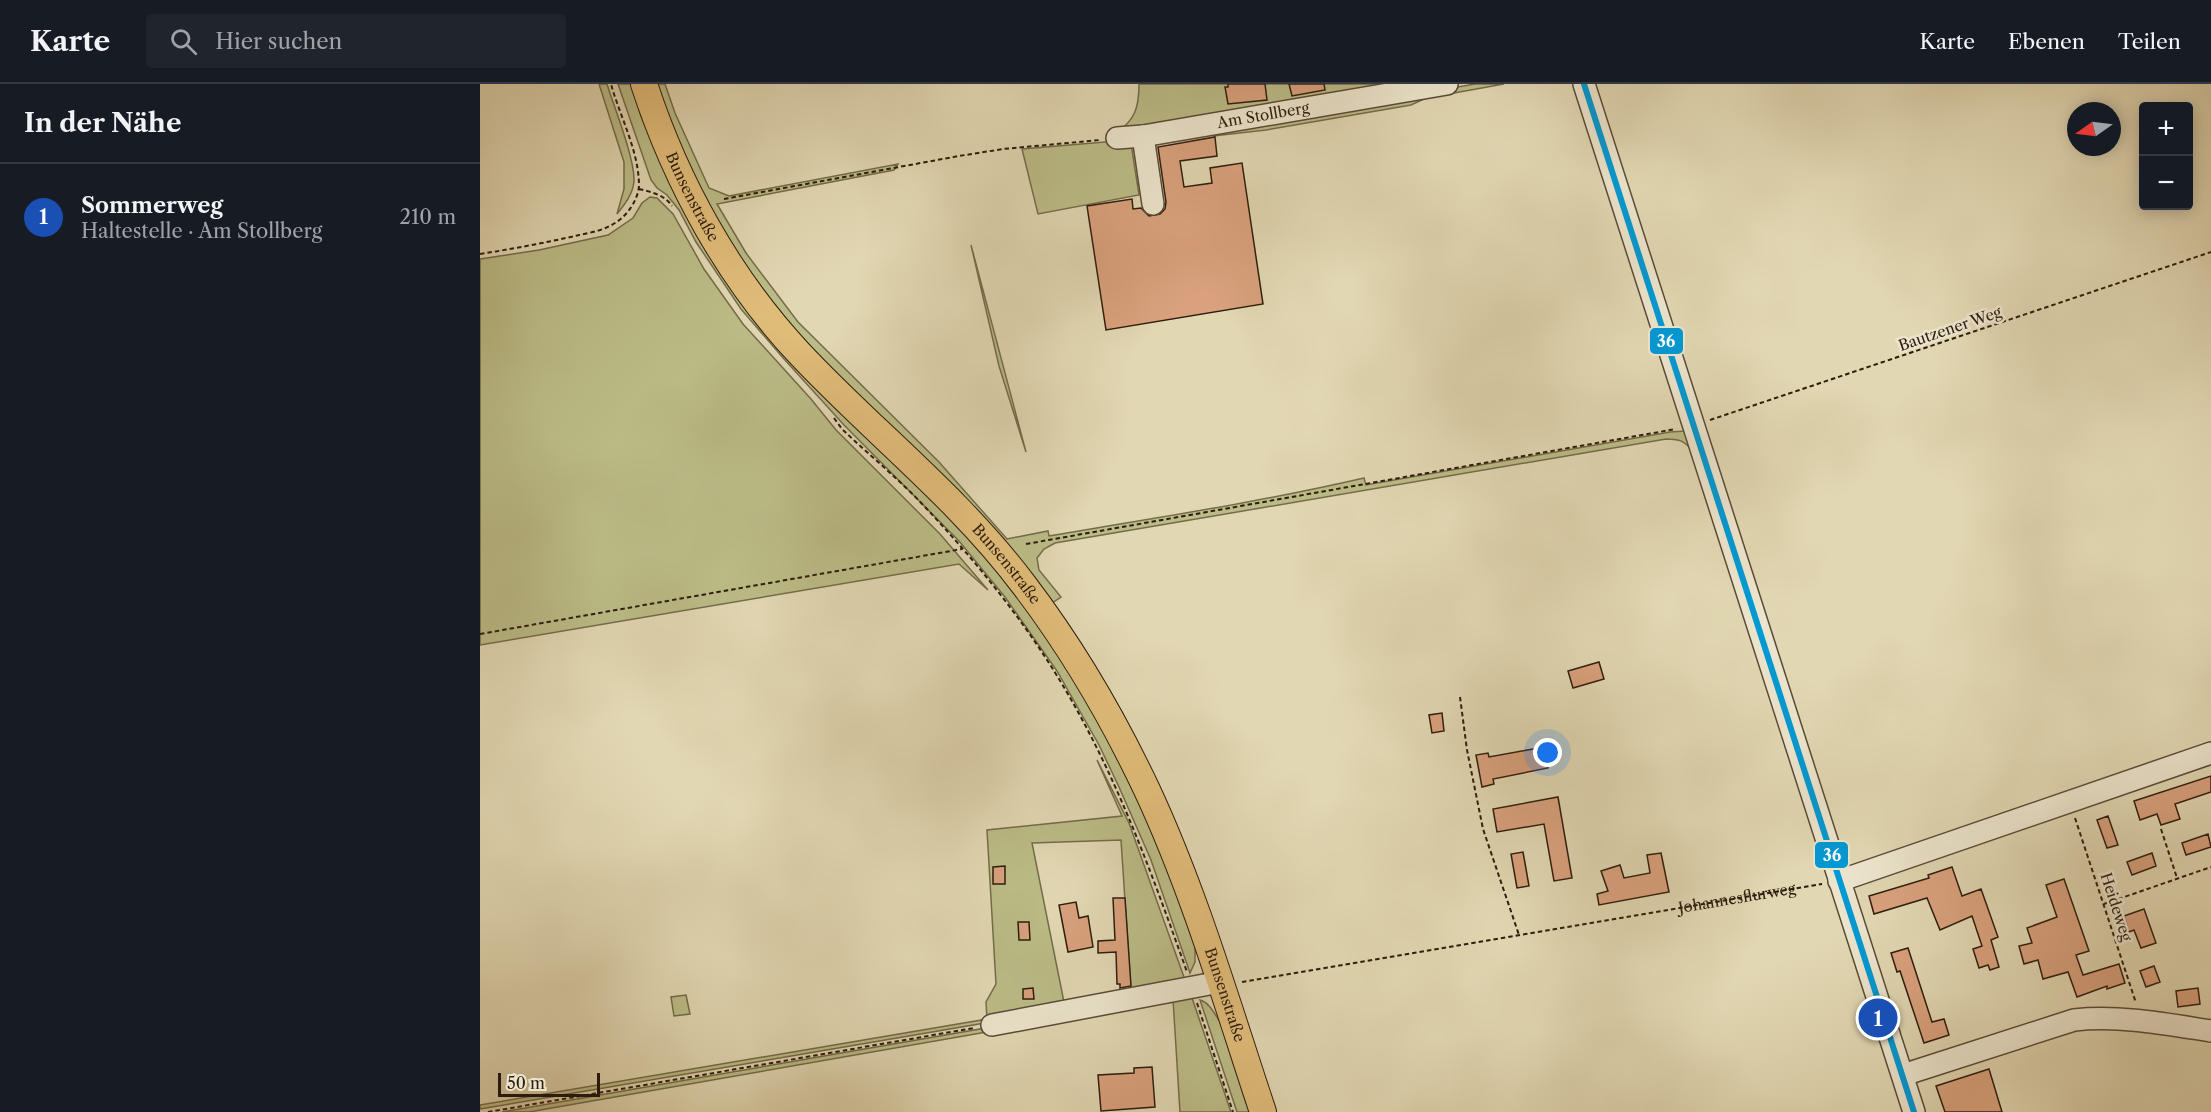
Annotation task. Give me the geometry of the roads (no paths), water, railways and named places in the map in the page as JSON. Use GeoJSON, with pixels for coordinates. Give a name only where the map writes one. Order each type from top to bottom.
{"type":"FeatureCollection","features":[{"type":"Feature","properties":{"kind":"main road","name":"Bunsenstraße"},"geometry":{"type":"LineString","coordinates":[[644,84],[666,146],[707,228],[765,312],[798,352],[946,494],[1023,583],[1058,632],[1103,707],[1147,790],[1181,872],[1263,1112]]}},
{"type":"Feature","properties":{"kind":"street","name":"Am Stollberg"},"geometry":{"type":"LineString","coordinates":[[1117,138],[1143,136],[1447,84]]}},
{"type":"Feature","properties":{"kind":"street"},"geometry":{"type":"LineString","coordinates":[[1584,84],[1914,1112]]}},
{"type":"Feature","properties":{"kind":"street"},"geometry":{"type":"LineString","coordinates":[[1143,136],[1152,204]]}},
{"type":"Feature","properties":{"kind":"street"},"geometry":{"type":"LineString","coordinates":[[1839,880],[2211,753]]}},
{"type":"Feature","properties":{"kind":"street"},"geometry":{"type":"LineString","coordinates":[[992,1025],[1220,982]]}},
{"type":"Feature","properties":{"kind":"street"},"geometry":{"type":"LineString","coordinates":[[1903,1075],[2074,1020],[2089,1018],[2142,1020],[2211,1031]]}},
{"type":"Feature","properties":{"kind":"place","name":"Sommerweg"},"geometry":{"type":"Point","coordinates":[1878,1018]}}]}
